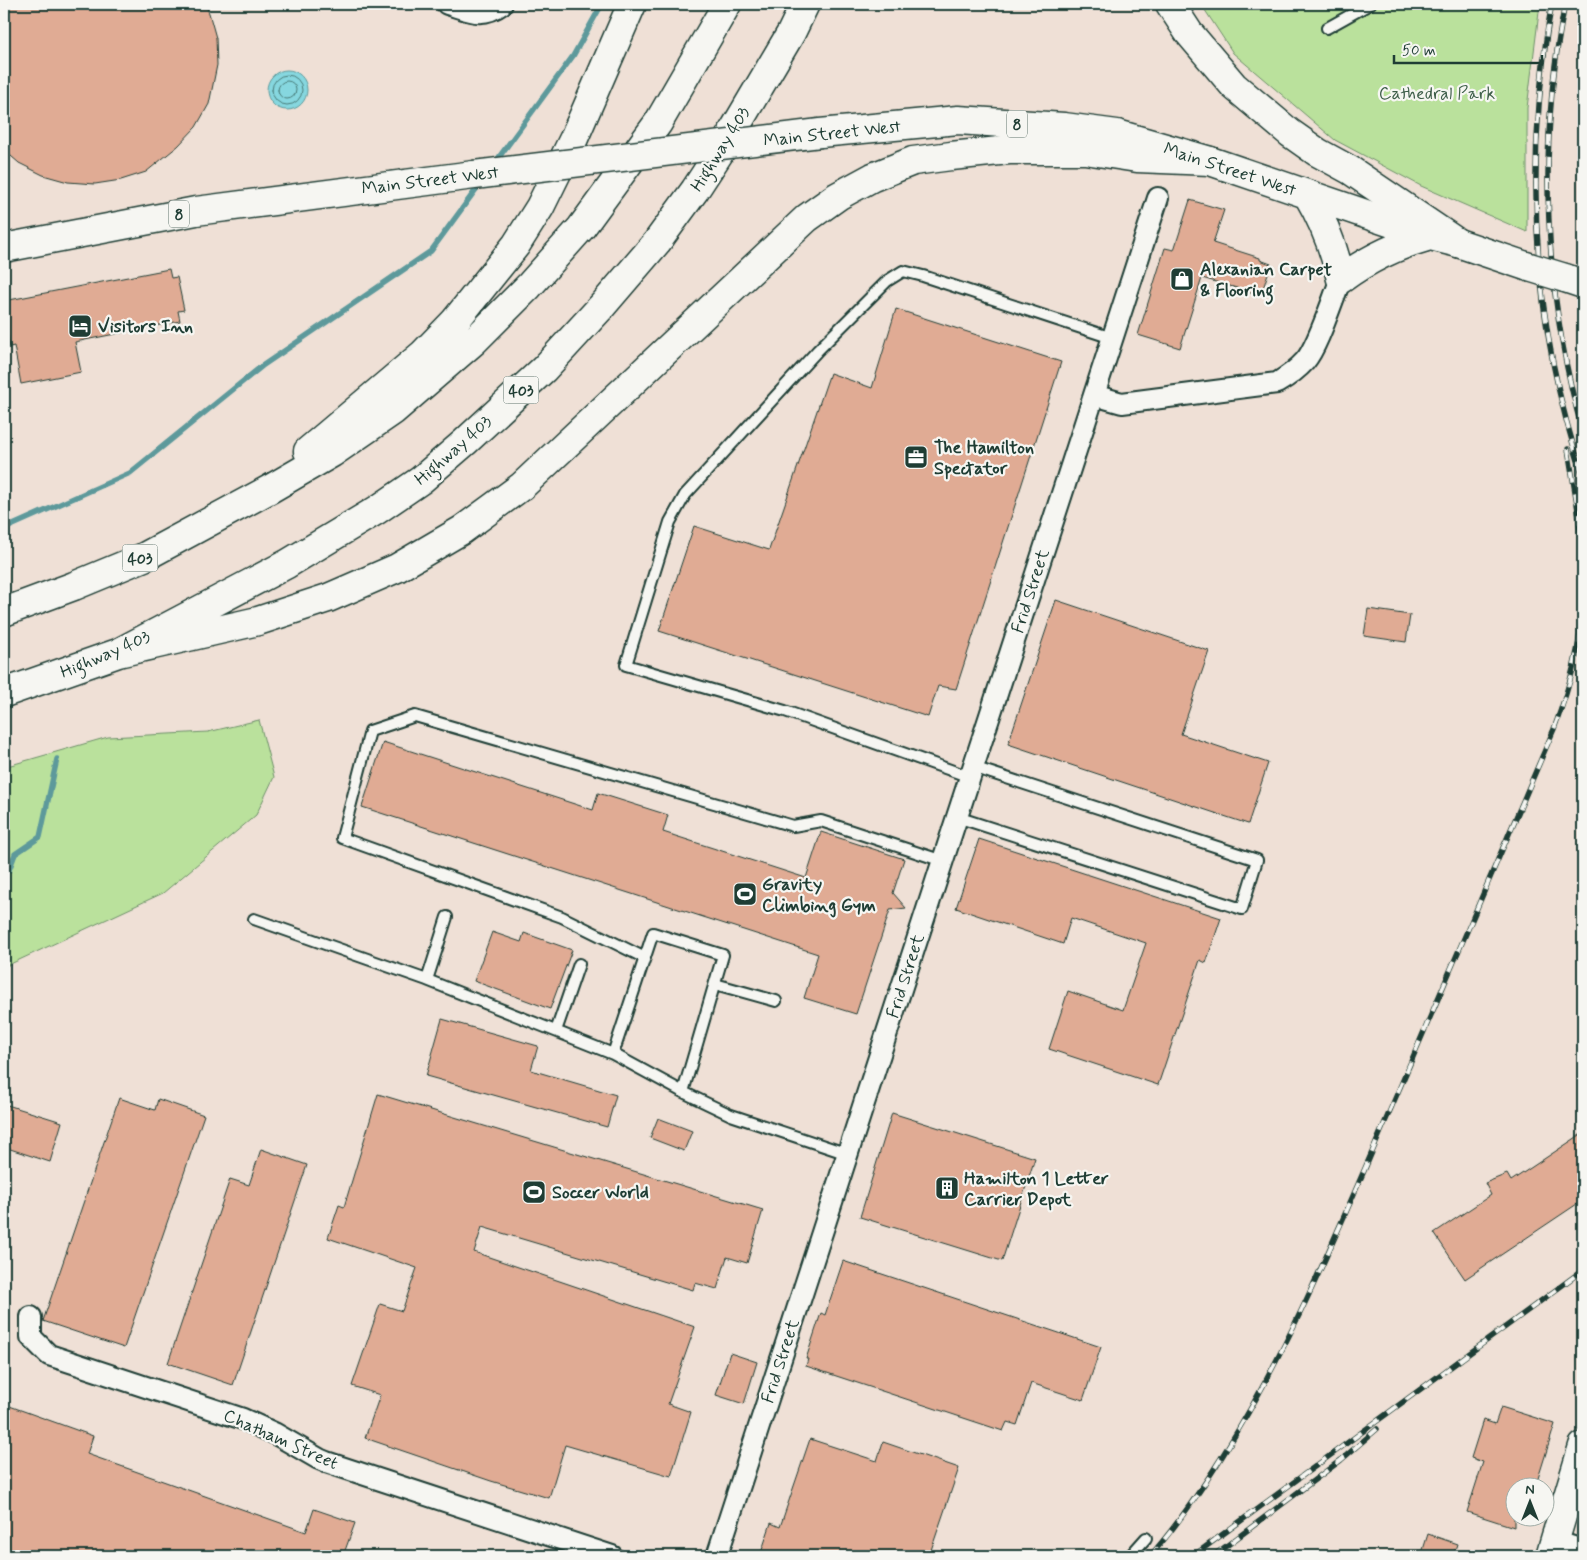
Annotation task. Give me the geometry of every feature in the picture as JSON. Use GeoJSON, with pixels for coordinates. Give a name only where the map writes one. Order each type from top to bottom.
{"type":"FeatureCollection","features":[{"type":"Feature","properties":{"kind":"main road"},"geometry":{"type":"LineString","coordinates":[[270,490],[311,448],[423,354],[455,321],[516,245],[540,207],[574,138],[632,4]]}},
{"type":"Feature","properties":{"kind":"main road","name":"403"},"geometry":{"type":"LineString","coordinates":[[4,612],[74,586],[144,556],[270,490],[332,453],[394,411],[473,342],[529,286],[581,228],[658,123],[727,4]]}},
{"type":"Feature","properties":{"kind":"main road","name":"Highway 403"},"geometry":{"type":"LineString","coordinates":[[4,693],[118,652],[287,564],[377,510],[421,480],[544,369],[604,305],[651,249],[696,190],[729,138],[791,33],[805,4]]}},
{"type":"Feature","properties":{"kind":"main road"},"geometry":{"type":"LineString","coordinates":[[1170,4],[1189,33],[1234,86],[1290,133],[1350,170],[1458,243]]}},
{"type":"Feature","properties":{"kind":"main road","name":"Main Street West"},"geometry":{"type":"LineString","coordinates":[[4,248],[196,211],[474,175],[820,134],[958,120],[1064,127],[1117,134],[1210,161],[1430,236],[1458,243],[1574,281]]}},
{"type":"Feature","properties":{"kind":"main road"},"geometry":{"type":"LineString","coordinates":[[118,652],[258,621],[328,598],[397,568],[462,530],[522,486],[807,218],[838,196],[872,177],[913,161],[1009,150],[1085,150],[1137,158],[1210,161]]}},
{"type":"Feature","properties":{"kind":"main road"},"geometry":{"type":"LineString","coordinates":[[1308,195],[1320,214],[1329,236],[1336,257],[1340,279],[1361,264],[1405,243],[1430,236]]}},
{"type":"Feature","properties":{"kind":"main road"},"geometry":{"type":"LineString","coordinates":[[1552,1549],[1583,1446]]}},
{"type":"Feature","properties":{"kind":"street"},"geometry":{"type":"LineString","coordinates":[[446,4],[476,13],[493,10],[502,4]]}},
{"type":"Feature","properties":{"kind":"street","name":"Frid Street"},"geometry":{"type":"LineString","coordinates":[[716,1556],[1158,198]]}},
{"type":"Feature","properties":{"kind":"street"},"geometry":{"type":"LineString","coordinates":[[1094,395],[1122,403],[1277,383],[1306,361],[1340,279]]}},
{"type":"Feature","properties":{"kind":"street","name":"Chatham Street"},"geometry":{"type":"LineString","coordinates":[[31,1317],[31,1337],[49,1355],[243,1419],[274,1433],[326,1462],[612,1556]]}},
{"type":"Feature","properties":{"kind":"street"},"geometry":{"type":"LineString","coordinates":[[1552,1549],[1583,1550]]}},
{"type":"Feature","properties":{"kind":"lane"},"geometry":{"type":"LineString","coordinates":[[1327,28],[1370,4]]}},
{"type":"Feature","properties":{"kind":"lane"},"geometry":{"type":"LineString","coordinates":[[957,817],[1242,909],[1257,860],[972,772],[785,711],[626,665],[670,522],[685,495],[818,350],[887,281],[903,271],[924,276],[1112,338]]}},
{"type":"Feature","properties":{"kind":"lane"},"geometry":{"type":"LineString","coordinates":[[644,958],[562,917],[342,838],[370,731],[415,716],[793,826],[821,820],[943,861]]}},
{"type":"Feature","properties":{"kind":"lane"},"geometry":{"type":"LineString","coordinates":[[427,980],[447,918]]}},
{"type":"Feature","properties":{"kind":"lane"},"geometry":{"type":"LineString","coordinates":[[254,920],[427,980],[613,1054],[683,1092],[731,1115],[848,1154]]}},
{"type":"Feature","properties":{"kind":"lane"},"geometry":{"type":"LineString","coordinates":[[613,1054],[653,933],[723,955],[683,1092]]}},
{"type":"Feature","properties":{"kind":"lane"},"geometry":{"type":"LineString","coordinates":[[556,1031],[579,964]]}},
{"type":"Feature","properties":{"kind":"lane"},"geometry":{"type":"LineString","coordinates":[[715,984],[776,1001]]}},
{"type":"Feature","properties":{"kind":"lane"},"geometry":{"type":"LineString","coordinates":[[1130,1556],[1146,1538]]}},
{"type":"Feature","properties":{"kind":"green space","name":"Cathedral Park"},"geometry":{"type":"Polygon","coordinates":[[[1201,4],[1540,4],[1527,108],[1527,232],[1421,186],[1335,140],[1233,53],[1201,4]]]}},
{"type":"Feature","properties":{"kind":"green space"},"geometry":{"type":"Polygon","coordinates":[[[259,720],[274,777],[256,815],[163,893],[4,967],[4,767],[108,737],[208,732],[259,720]]]}},
{"type":"Feature","properties":{"kind":"water"},"geometry":{"type":"Polygon","coordinates":[[[291,70],[298,73],[304,79],[307,90],[306,98],[298,107],[291,110],[283,110],[276,107],[268,98],[267,86],[270,79],[279,71],[291,70]]]}},
{"type":"Feature","properties":{"kind":"building"},"geometry":{"type":"Polygon","coordinates":[[[4,4],[205,4],[216,38],[217,65],[209,104],[196,127],[178,146],[146,172],[121,180],[95,184],[68,182],[43,175],[19,163],[4,150],[4,4]]]}},
{"type":"Feature","properties":{"kind":"building"},"geometry":{"type":"Polygon","coordinates":[[[1190,200],[1224,210],[1213,243],[1260,258],[1260,260],[1271,264],[1261,295],[1202,278],[1180,348],[1138,335],[1165,248],[1174,250],[1190,200]]]}},
{"type":"Feature","properties":{"kind":"building","name":"Visitors Inn"},"geometry":{"type":"Polygon","coordinates":[[[169,269],[171,278],[177,277],[184,310],[178,311],[180,321],[75,342],[81,372],[21,384],[14,346],[10,347],[4,318],[4,301],[169,269]]]}},
{"type":"Feature","properties":{"kind":"building","name":"The Hamilton Spectator"},"geometry":{"type":"Polygon","coordinates":[[[896,309],[1061,362],[956,689],[938,686],[928,717],[659,631],[694,526],[769,550],[830,373],[872,388],[896,309]]]}},
{"type":"Feature","properties":{"kind":"building"},"geometry":{"type":"Polygon","coordinates":[[[1056,600],[1209,651],[1181,734],[1268,763],[1248,824],[1008,744],[1056,600]]]}},
{"type":"Feature","properties":{"kind":"building"},"geometry":{"type":"Polygon","coordinates":[[[1368,609],[1410,615],[1406,642],[1364,636],[1368,609]]]}},
{"type":"Feature","properties":{"kind":"building"},"geometry":{"type":"Polygon","coordinates":[[[383,742],[593,810],[598,793],[668,815],[663,832],[806,878],[821,832],[904,859],[893,893],[906,908],[890,910],[856,1014],[804,998],[818,954],[362,807],[383,742]]]}},
{"type":"Feature","properties":{"kind":"building"},"geometry":{"type":"Polygon","coordinates":[[[979,839],[1221,918],[1206,963],[1200,960],[1158,1085],[1049,1049],[1068,991],[1123,1010],[1146,943],[1071,918],[1063,944],[956,908],[979,839]]]}},
{"type":"Feature","properties":{"kind":"building"},"geometry":{"type":"Polygon","coordinates":[[[492,932],[521,942],[524,933],[572,950],[550,1009],[474,981],[492,932]]]}},
{"type":"Feature","properties":{"kind":"building"},"geometry":{"type":"Polygon","coordinates":[[[442,1019],[538,1046],[531,1070],[616,1095],[607,1127],[426,1076],[442,1019]]]}},
{"type":"Feature","properties":{"kind":"building"},"geometry":{"type":"Polygon","coordinates":[[[378,1094],[763,1210],[747,1263],[727,1257],[717,1289],[695,1283],[693,1290],[482,1227],[474,1252],[695,1327],[668,1404],[691,1412],[671,1476],[565,1445],[549,1498],[491,1481],[365,1438],[380,1395],[352,1386],[380,1304],[402,1311],[417,1268],[328,1238],[339,1205],[344,1207],[378,1094]]]}},
{"type":"Feature","properties":{"kind":"building"},"geometry":{"type":"Polygon","coordinates":[[[119,1098],[155,1110],[158,1099],[204,1115],[124,1348],[43,1321],[119,1098]]]}},
{"type":"Feature","properties":{"kind":"building"},"geometry":{"type":"Polygon","coordinates":[[[4,1104],[62,1122],[50,1162],[4,1147],[4,1104]]]}},
{"type":"Feature","properties":{"kind":"building","name":"Hamilton 1 Letter Carrier Depot"},"geometry":{"type":"Polygon","coordinates":[[[892,1113],[1035,1158],[1002,1261],[860,1217],[892,1113]]]}},
{"type":"Feature","properties":{"kind":"building"},"geometry":{"type":"Polygon","coordinates":[[[658,1118],[692,1131],[684,1151],[650,1138],[658,1118]]]}},
{"type":"Feature","properties":{"kind":"building"},"geometry":{"type":"Polygon","coordinates":[[[1583,1133],[1583,1200],[1465,1279],[1434,1233],[1491,1195],[1485,1183],[1507,1174],[1511,1181],[1583,1133]]]}},
{"type":"Feature","properties":{"kind":"building"},"geometry":{"type":"Polygon","coordinates":[[[261,1149],[307,1165],[233,1385],[168,1363],[230,1179],[249,1185],[261,1149]]]}},
{"type":"Feature","properties":{"kind":"building"},"geometry":{"type":"Polygon","coordinates":[[[843,1261],[1101,1347],[1083,1400],[1031,1383],[1017,1425],[1007,1422],[1003,1431],[806,1366],[808,1359],[806,1359],[821,1313],[825,1315],[843,1261]]]}},
{"type":"Feature","properties":{"kind":"building"},"geometry":{"type":"Polygon","coordinates":[[[730,1353],[757,1362],[744,1404],[716,1395],[730,1353]]]}},
{"type":"Feature","properties":{"kind":"building"},"geometry":{"type":"Polygon","coordinates":[[[4,1404],[93,1436],[87,1454],[306,1532],[314,1509],[355,1523],[343,1556],[4,1556],[4,1404]]]}},
{"type":"Feature","properties":{"kind":"building"},"geometry":{"type":"Polygon","coordinates":[[[1501,1407],[1555,1424],[1538,1478],[1504,1478],[1504,1524],[1467,1512],[1483,1462],[1471,1458],[1483,1420],[1495,1424],[1501,1407]]]}},
{"type":"Feature","properties":{"kind":"building"},"geometry":{"type":"Polygon","coordinates":[[[810,1439],[877,1461],[883,1442],[959,1468],[929,1556],[760,1556],[771,1523],[780,1527],[810,1439]]]}},
{"type":"Feature","properties":{"kind":"building"},"geometry":{"type":"Polygon","coordinates":[[[1428,1534],[1457,1544],[1453,1556],[1421,1556],[1428,1534]]]}},
{"type":"Feature","properties":{"kind":"waterway"},"geometry":{"type":"LineString","coordinates":[[494,164],[573,56],[602,4]]}},
{"type":"Feature","properties":{"kind":"waterway"},"geometry":{"type":"LineString","coordinates":[[4,529],[130,473],[262,366],[431,251],[480,184]]}},
{"type":"Feature","properties":{"kind":"waterway"},"geometry":{"type":"LineString","coordinates":[[4,870],[9,870],[15,854],[40,837],[57,759]]}},
{"type":"Feature","properties":{"kind":"railway"},"geometry":{"type":"LineString","coordinates":[[1552,4],[1543,67],[1536,152],[1538,246],[1549,340],[1569,431],[1583,476]]}},
{"type":"Feature","properties":{"kind":"railway"},"geometry":{"type":"LineString","coordinates":[[1565,4],[1556,57],[1551,111],[1548,165],[1549,219],[1553,274],[1560,327],[1570,381],[1583,433]]}},
{"type":"Feature","properties":{"kind":"railway"},"geometry":{"type":"LineString","coordinates":[[1568,449],[1578,510],[1583,561]]}},
{"type":"Feature","properties":{"kind":"railway"},"geometry":{"type":"LineString","coordinates":[[1150,1556],[1180,1520],[1198,1494],[1245,1418],[1287,1341],[1324,1262],[1554,729],[1574,666],[1580,635],[1583,601]]}},
{"type":"Feature","properties":{"kind":"railway"},"geometry":{"type":"LineString","coordinates":[[1193,1556],[1583,1270]]}},
{"type":"Feature","properties":{"kind":"railway"},"geometry":{"type":"LineString","coordinates":[[1213,1556],[1341,1460],[1377,1429]]}},
{"type":"Feature","properties":{"kind":"place","name":"Alexanian Carpet & Flooring"},"geometry":{"type":"Point","coordinates":[1182,279]}},
{"type":"Feature","properties":{"kind":"place","name":"Visitors Inn"},"geometry":{"type":"Point","coordinates":[80,326]}},
{"type":"Feature","properties":{"kind":"place","name":"The Hamilton Spectator"},"geometry":{"type":"Point","coordinates":[916,457]}},
{"type":"Feature","properties":{"kind":"place","name":"Gravity Climbing Gym"},"geometry":{"type":"Point","coordinates":[745,894]}},
{"type":"Feature","properties":{"kind":"place","name":"Hamilton 1 Letter Carrier Depot"},"geometry":{"type":"Point","coordinates":[947,1188]}},
{"type":"Feature","properties":{"kind":"place","name":"Soccer World"},"geometry":{"type":"Point","coordinates":[534,1192]}}]}
